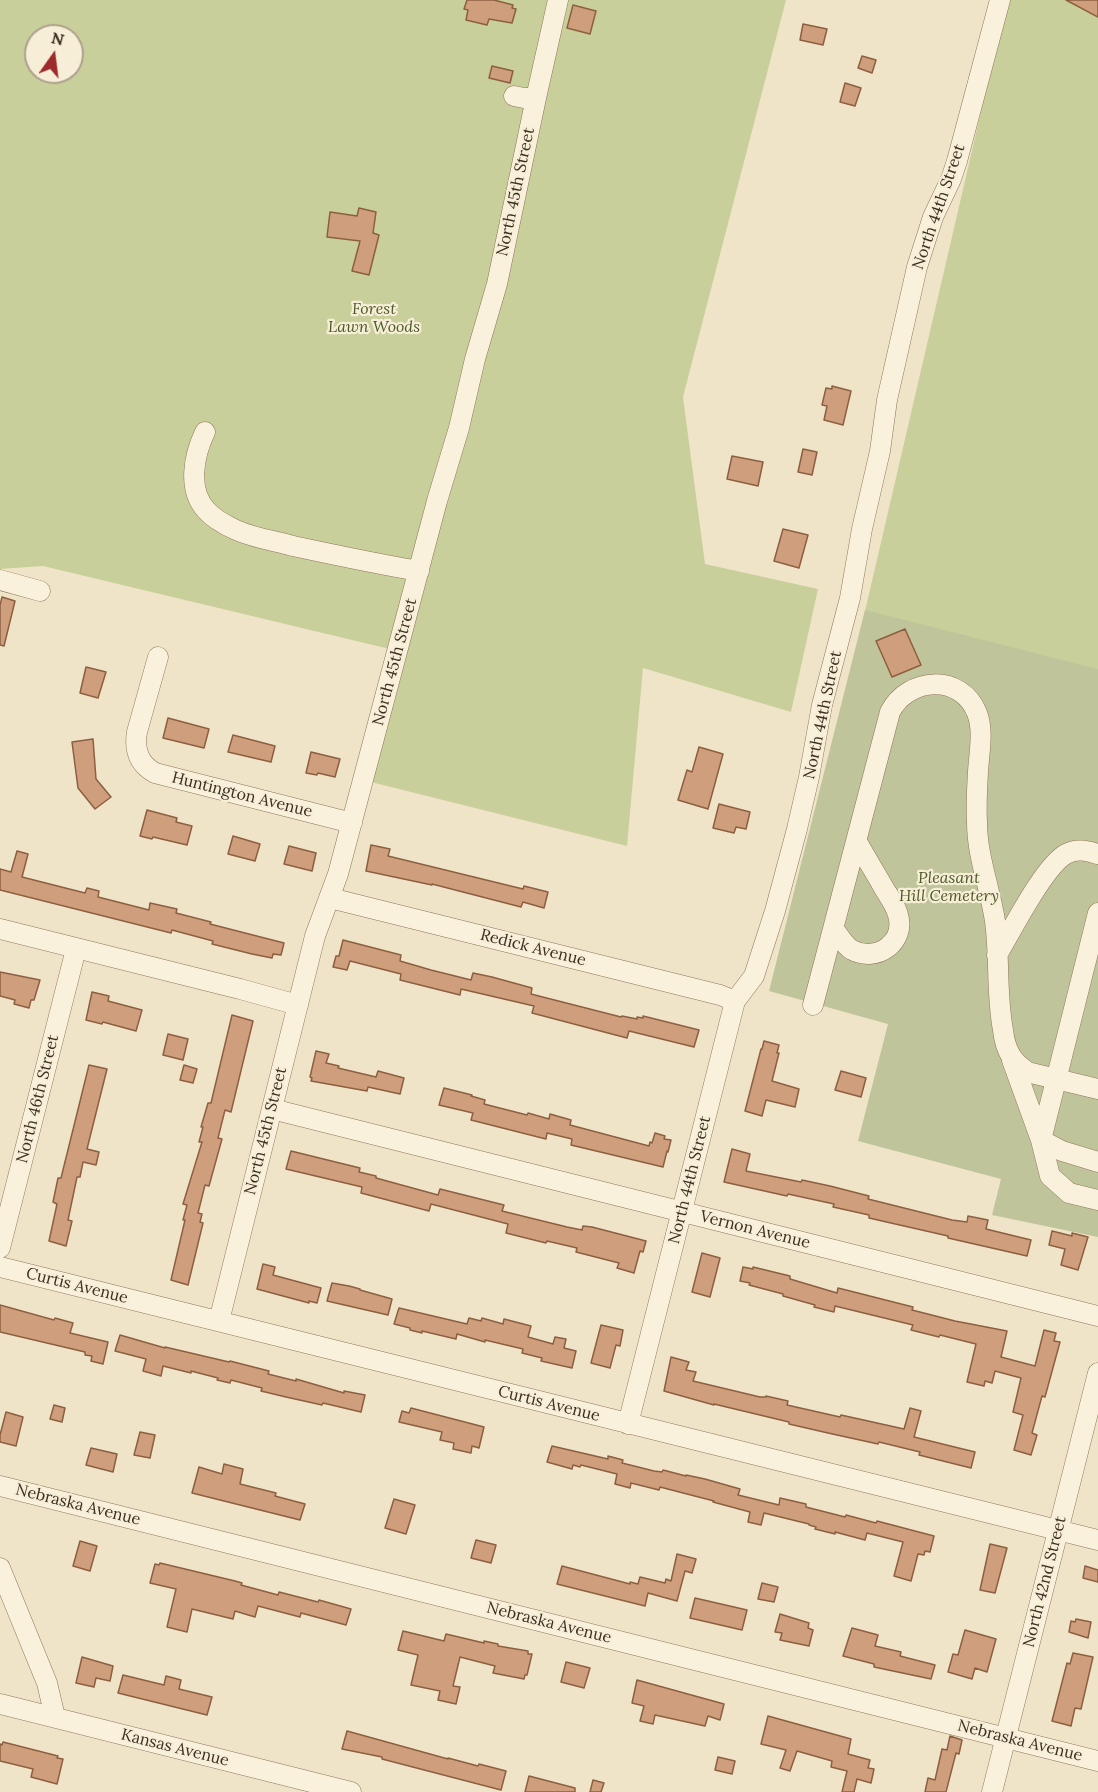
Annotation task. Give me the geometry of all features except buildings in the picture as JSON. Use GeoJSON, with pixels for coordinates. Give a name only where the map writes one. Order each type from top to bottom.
{"type":"FeatureCollection","features":[{"type":"Feature","properties":{"kind":"street","name":"North 45th Street"},"geometry":{"type":"LineString","coordinates":[[219,1321],[315,936],[330,898],[352,823],[437,501],[454,449],[475,358],[497,284],[558,0]]}},
{"type":"Feature","properties":{"kind":"street","name":"North 44th Street"},"geometry":{"type":"LineString","coordinates":[[628,1424],[735,1001],[754,976],[775,911],[797,829],[810,777],[822,705],[850,598],[862,529],[880,451],[887,400],[917,267],[933,218],[957,161],[1000,0]]}},
{"type":"Feature","properties":{"kind":"street"},"geometry":{"type":"LineString","coordinates":[[513,96],[536,98]]}},
{"type":"Feature","properties":{"kind":"street"},"geometry":{"type":"LineString","coordinates":[[205,432],[200,443],[195,469],[195,489],[199,501],[218,521],[237,531],[265,539],[357,560],[419,571]]}},
{"type":"Feature","properties":{"kind":"street"},"geometry":{"type":"LineString","coordinates":[[0,580],[40,591]]}},
{"type":"Feature","properties":{"kind":"street","name":"Huntington Avenue"},"geometry":{"type":"LineString","coordinates":[[158,657],[135,745],[139,758],[147,768],[155,773],[352,823]]}},
{"type":"Feature","properties":{"kind":"street"},"geometry":{"type":"LineString","coordinates":[[813,1005],[890,712],[902,696],[910,690],[924,685],[944,685],[961,693],[970,702],[981,729],[976,798],[977,830],[995,921],[999,1012],[1005,1041],[1041,1140],[1050,1176],[1069,1193],[1098,1200]]}},
{"type":"Feature","properties":{"kind":"street"},"geometry":{"type":"LineString","coordinates":[[834,929],[852,950],[869,955],[888,947],[898,934],[896,909],[857,842]]}},
{"type":"Feature","properties":{"kind":"street"},"geometry":{"type":"LineString","coordinates":[[997,956],[1030,899],[1059,859],[1082,850],[1098,854]]}},
{"type":"Feature","properties":{"kind":"street","name":"Redick Avenue"},"geometry":{"type":"LineString","coordinates":[[330,898],[720,995],[735,1001]]}},
{"type":"Feature","properties":{"kind":"street"},"geometry":{"type":"LineString","coordinates":[[1041,1140],[1098,913]]}},
{"type":"Feature","properties":{"kind":"street"},"geometry":{"type":"LineString","coordinates":[[0,930],[240,988],[298,1005]]}},
{"type":"Feature","properties":{"kind":"street","name":"North 46th Street"},"geometry":{"type":"LineString","coordinates":[[0,1248],[76,949]]}},
{"type":"Feature","properties":{"kind":"street"},"geometry":{"type":"LineString","coordinates":[[1010,1054],[1027,1072],[1098,1089]]}},
{"type":"Feature","properties":{"kind":"street","name":"Vernon Avenue"},"geometry":{"type":"LineString","coordinates":[[272,1109],[1098,1316]]}},
{"type":"Feature","properties":{"kind":"street"},"geometry":{"type":"LineString","coordinates":[[1041,1140],[1062,1151],[1098,1162]]}},
{"type":"Feature","properties":{"kind":"street","name":"Curtis Avenue"},"geometry":{"type":"LineString","coordinates":[[0,1267],[1098,1540]]}},
{"type":"Feature","properties":{"kind":"street","name":"North 42nd Street"},"geometry":{"type":"LineString","coordinates":[[992,1792],[1098,1373]]}},
{"type":"Feature","properties":{"kind":"street","name":"Nebraska Avenue"},"geometry":{"type":"LineString","coordinates":[[0,1486],[1098,1761]]}},
{"type":"Feature","properties":{"kind":"street"},"geometry":{"type":"LineString","coordinates":[[0,1568],[47,1683],[56,1717]]}},
{"type":"Feature","properties":{"kind":"street","name":"Kansas Avenue"},"geometry":{"type":"LineString","coordinates":[[0,1704],[351,1792]]}},
{"type":"Feature","properties":{"kind":"green space","name":"Forest Lawn Woods"},"geometry":{"type":"Polygon","coordinates":[[[0,0],[786,0],[683,397],[705,564],[818,589],[791,712],[643,668],[627,846],[363,780],[398,651],[43,566],[0,569],[0,0]]]}},
{"type":"Feature","properties":{"kind":"green space"},"geometry":{"type":"Polygon","coordinates":[[[1007,0],[1098,0],[1098,673],[862,624],[1007,0]]]}},
{"type":"Feature","properties":{"kind":"green space","name":"Pleasant Hill Cemetery"},"geometry":{"type":"Polygon","coordinates":[[[865,610],[1098,669],[1098,1237],[992,1215],[1001,1179],[858,1141],[888,1024],[769,991],[865,610]]]}}]}
